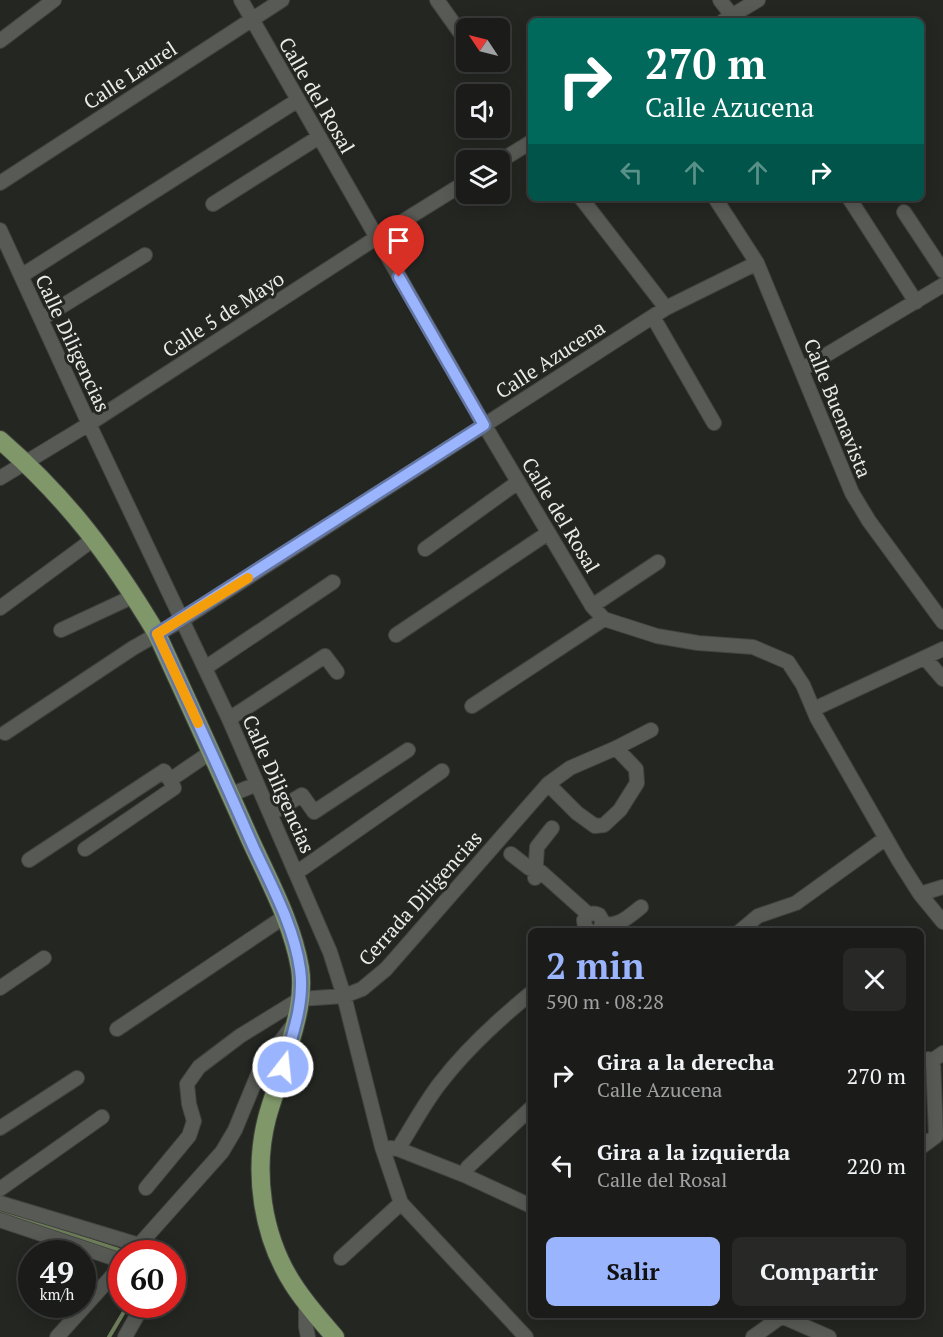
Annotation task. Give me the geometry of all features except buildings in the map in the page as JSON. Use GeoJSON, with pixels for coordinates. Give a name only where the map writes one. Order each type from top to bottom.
{"type":"FeatureCollection","features":[{"type":"Feature","properties":{"kind":"main road"},"geometry":{"type":"LineString","coordinates":[[0,440],[55,492],[95,538],[157,634],[284,917],[300,970],[300,999],[297,1019],[267,1119],[261,1158],[262,1198],[280,1261],[306,1303],[335,1337]]}},
{"type":"Feature","properties":{"kind":"street"},"geometry":{"type":"LineString","coordinates":[[0,41],[54,0]]}},
{"type":"Feature","properties":{"kind":"street","name":"Calle del Rosal"},"geometry":{"type":"LineString","coordinates":[[241,0],[484,425],[592,606],[604,619],[657,636],[698,643],[753,647],[788,662],[803,685],[886,838],[920,894],[943,922]]}},
{"type":"Feature","properties":{"kind":"street","name":"Calle Laurel"},"geometry":{"type":"LineString","coordinates":[[0,183],[282,0]]}},
{"type":"Feature","properties":{"kind":"street"},"geometry":{"type":"LineString","coordinates":[[437,0],[456,27]]}},
{"type":"Feature","properties":{"kind":"street"},"geometry":{"type":"LineString","coordinates":[[720,0],[729,18]]}},
{"type":"Feature","properties":{"kind":"street"},"geometry":{"type":"LineString","coordinates":[[731,18],[758,0]]}},
{"type":"Feature","properties":{"kind":"street"},"geometry":{"type":"LineString","coordinates":[[21,276],[298,100]]}},
{"type":"Feature","properties":{"kind":"street"},"geometry":{"type":"LineString","coordinates":[[213,204],[319,137]]}},
{"type":"Feature","properties":{"kind":"street"},"geometry":{"type":"LineString","coordinates":[[510,155],[528,144]]}},
{"type":"Feature","properties":{"kind":"street","name":"Calle 5 de Mayo"},"geometry":{"type":"LineString","coordinates":[[0,478],[89,424],[456,188]]}},
{"type":"Feature","properties":{"kind":"street"},"geometry":{"type":"LineString","coordinates":[[583,201],[666,308]]}},
{"type":"Feature","properties":{"kind":"street","name":"Calle Buenavista"},"geometry":{"type":"LineString","coordinates":[[717,201],[757,262],[852,493],[869,521],[943,621]]}},
{"type":"Feature","properties":{"kind":"street"},"geometry":{"type":"LineString","coordinates":[[851,201],[916,302]]}},
{"type":"Feature","properties":{"kind":"street"},"geometry":{"type":"LineString","coordinates":[[904,212],[943,271]]}},
{"type":"Feature","properties":{"kind":"street","name":"Calle Diligencias"},"geometry":{"type":"LineString","coordinates":[[0,230],[89,424],[230,719],[330,952],[344,996],[382,1147],[401,1203],[526,1337]]}},
{"type":"Feature","properties":{"kind":"street"},"geometry":{"type":"LineString","coordinates":[[41,319],[145,255]]}},
{"type":"Feature","properties":{"kind":"street","name":"Calle Azucena"},"geometry":{"type":"LineString","coordinates":[[5,733],[666,308],[757,262]]}},
{"type":"Feature","properties":{"kind":"street"},"geometry":{"type":"LineString","coordinates":[[801,370],[943,285]]}},
{"type":"Feature","properties":{"kind":"street"},"geometry":{"type":"LineString","coordinates":[[653,317],[714,423]]}},
{"type":"Feature","properties":{"kind":"street"},"geometry":{"type":"LineString","coordinates":[[425,549],[518,482]]}},
{"type":"Feature","properties":{"kind":"street"},"geometry":{"type":"LineString","coordinates":[[396,635],[548,533]]}},
{"type":"Feature","properties":{"kind":"street"},"geometry":{"type":"LineString","coordinates":[[0,608],[95,538]]}},
{"type":"Feature","properties":{"kind":"street"},"geometry":{"type":"LineString","coordinates":[[592,606],[658,562]]}},
{"type":"Feature","properties":{"kind":"street"},"geometry":{"type":"LineString","coordinates":[[204,668],[333,582]]}},
{"type":"Feature","properties":{"kind":"street"},"geometry":{"type":"LineString","coordinates":[[61,630],[134,596]]}},
{"type":"Feature","properties":{"kind":"street"},"geometry":{"type":"LineString","coordinates":[[472,706],[604,619]]}},
{"type":"Feature","properties":{"kind":"street"},"geometry":{"type":"LineString","coordinates":[[814,709],[943,649]]}},
{"type":"Feature","properties":{"kind":"street"},"geometry":{"type":"LineString","coordinates":[[230,719],[325,656],[337,672]]}},
{"type":"Feature","properties":{"kind":"street"},"geometry":{"type":"LineString","coordinates":[[925,658],[943,679]]}},
{"type":"Feature","properties":{"kind":"street","name":"Cerrada Diligencias"},"geometry":{"type":"LineString","coordinates":[[300,999],[344,996],[362,989],[386,969],[548,784],[570,768],[651,730]]}},
{"type":"Feature","properties":{"kind":"street"},"geometry":{"type":"LineString","coordinates":[[548,784],[576,813],[595,826],[604,825],[620,810],[637,783],[636,769],[616,748]]}},
{"type":"Feature","properties":{"kind":"street"},"geometry":{"type":"LineString","coordinates":[[270,814],[302,795],[314,812],[408,750]]}},
{"type":"Feature","properties":{"kind":"street"},"geometry":{"type":"LineString","coordinates":[[170,780],[212,753]]}},
{"type":"Feature","properties":{"kind":"street"},"geometry":{"type":"LineString","coordinates":[[29,860],[164,771],[174,788],[85,849]]}},
{"type":"Feature","properties":{"kind":"street"},"geometry":{"type":"LineString","coordinates":[[296,873],[442,771]]}},
{"type":"Feature","properties":{"kind":"street"},"geometry":{"type":"LineString","coordinates":[[230,795],[257,784]]}},
{"type":"Feature","properties":{"kind":"street"},"geometry":{"type":"LineString","coordinates":[[533,872],[537,847],[552,828]]}},
{"type":"Feature","properties":{"kind":"street"},"geometry":{"type":"LineString","coordinates":[[744,928],[758,916],[796,903],[886,838]]}},
{"type":"Feature","properties":{"kind":"street"},"geometry":{"type":"LineString","coordinates":[[511,854],[591,926],[613,926],[623,922],[641,907]]}},
{"type":"Feature","properties":{"kind":"street"},"geometry":{"type":"LineString","coordinates":[[920,894],[943,887]]}},
{"type":"Feature","properties":{"kind":"street"},"geometry":{"type":"LineString","coordinates":[[117,1029],[284,917]]}},
{"type":"Feature","properties":{"kind":"street"},"geometry":{"type":"LineString","coordinates":[[0,988],[44,958]]}},
{"type":"Feature","properties":{"kind":"street"},"geometry":{"type":"LineString","coordinates":[[398,1149],[439,1084],[466,1051],[486,1030],[528,995]]}},
{"type":"Feature","properties":{"kind":"street"},"geometry":{"type":"LineString","coordinates":[[146,1188],[189,1136],[194,1121],[187,1084],[199,1067],[240,1036],[300,999]]}},
{"type":"Feature","properties":{"kind":"street"},"geometry":{"type":"LineString","coordinates":[[144,1240],[228,1143],[263,1063],[297,1019]]}},
{"type":"Feature","properties":{"kind":"street"},"geometry":{"type":"LineString","coordinates":[[924,1145],[936,1136],[932,1058]]}},
{"type":"Feature","properties":{"kind":"street"},"geometry":{"type":"LineString","coordinates":[[0,1128],[77,1078]]}},
{"type":"Feature","properties":{"kind":"street"},"geometry":{"type":"LineString","coordinates":[[464,1175],[468,1167],[528,1111]]}},
{"type":"Feature","properties":{"kind":"street"},"geometry":{"type":"LineString","coordinates":[[0,1190],[102,1117]]}},
{"type":"Feature","properties":{"kind":"street"},"geometry":{"type":"LineString","coordinates":[[382,1147],[398,1149],[464,1175],[528,1205]]}},
{"type":"Feature","properties":{"kind":"street"},"geometry":{"type":"LineString","coordinates":[[0,1203],[109,1240]]}},
{"type":"Feature","properties":{"kind":"street"},"geometry":{"type":"LineString","coordinates":[[341,1258],[401,1203]]}},
{"type":"Feature","properties":{"kind":"street"},"geometry":{"type":"LineString","coordinates":[[0,1220],[108,1258]]}},
{"type":"Feature","properties":{"kind":"street"},"geometry":{"type":"LineString","coordinates":[[57,1337],[108,1279]]}},
{"type":"Feature","properties":{"kind":"street"},"geometry":{"type":"LineString","coordinates":[[306,1303],[308,1337]]}},
{"type":"Feature","properties":{"kind":"street"},"geometry":{"type":"LineString","coordinates":[[125,1337],[136,1318]]}},
{"type":"Feature","properties":{"kind":"street"},"geometry":{"type":"LineString","coordinates":[[753,1337],[779,1318]]}},
{"type":"Feature","properties":{"kind":"street"},"geometry":{"type":"LineString","coordinates":[[786,1318],[822,1335]]}},
{"type":"Feature","properties":{"kind":"waterway"},"geometry":{"type":"LineString","coordinates":[[0,1212],[108,1246]]}},
{"type":"Feature","properties":{"kind":"waterway"},"geometry":{"type":"LineString","coordinates":[[109,1337],[120,1318]]}},
{"type":"Feature","properties":{"kind":"slow traffic"},"geometry":{"type":"LineString","coordinates":[[198,723],[157,634],[248,578]]}},
{"type":"Feature","properties":{"kind":"route"},"geometry":{"type":"LineString","coordinates":[[283,1067],[297,1019],[300,999],[300,970],[297,954],[278,902],[157,634],[484,425],[399,277]]}}]}
